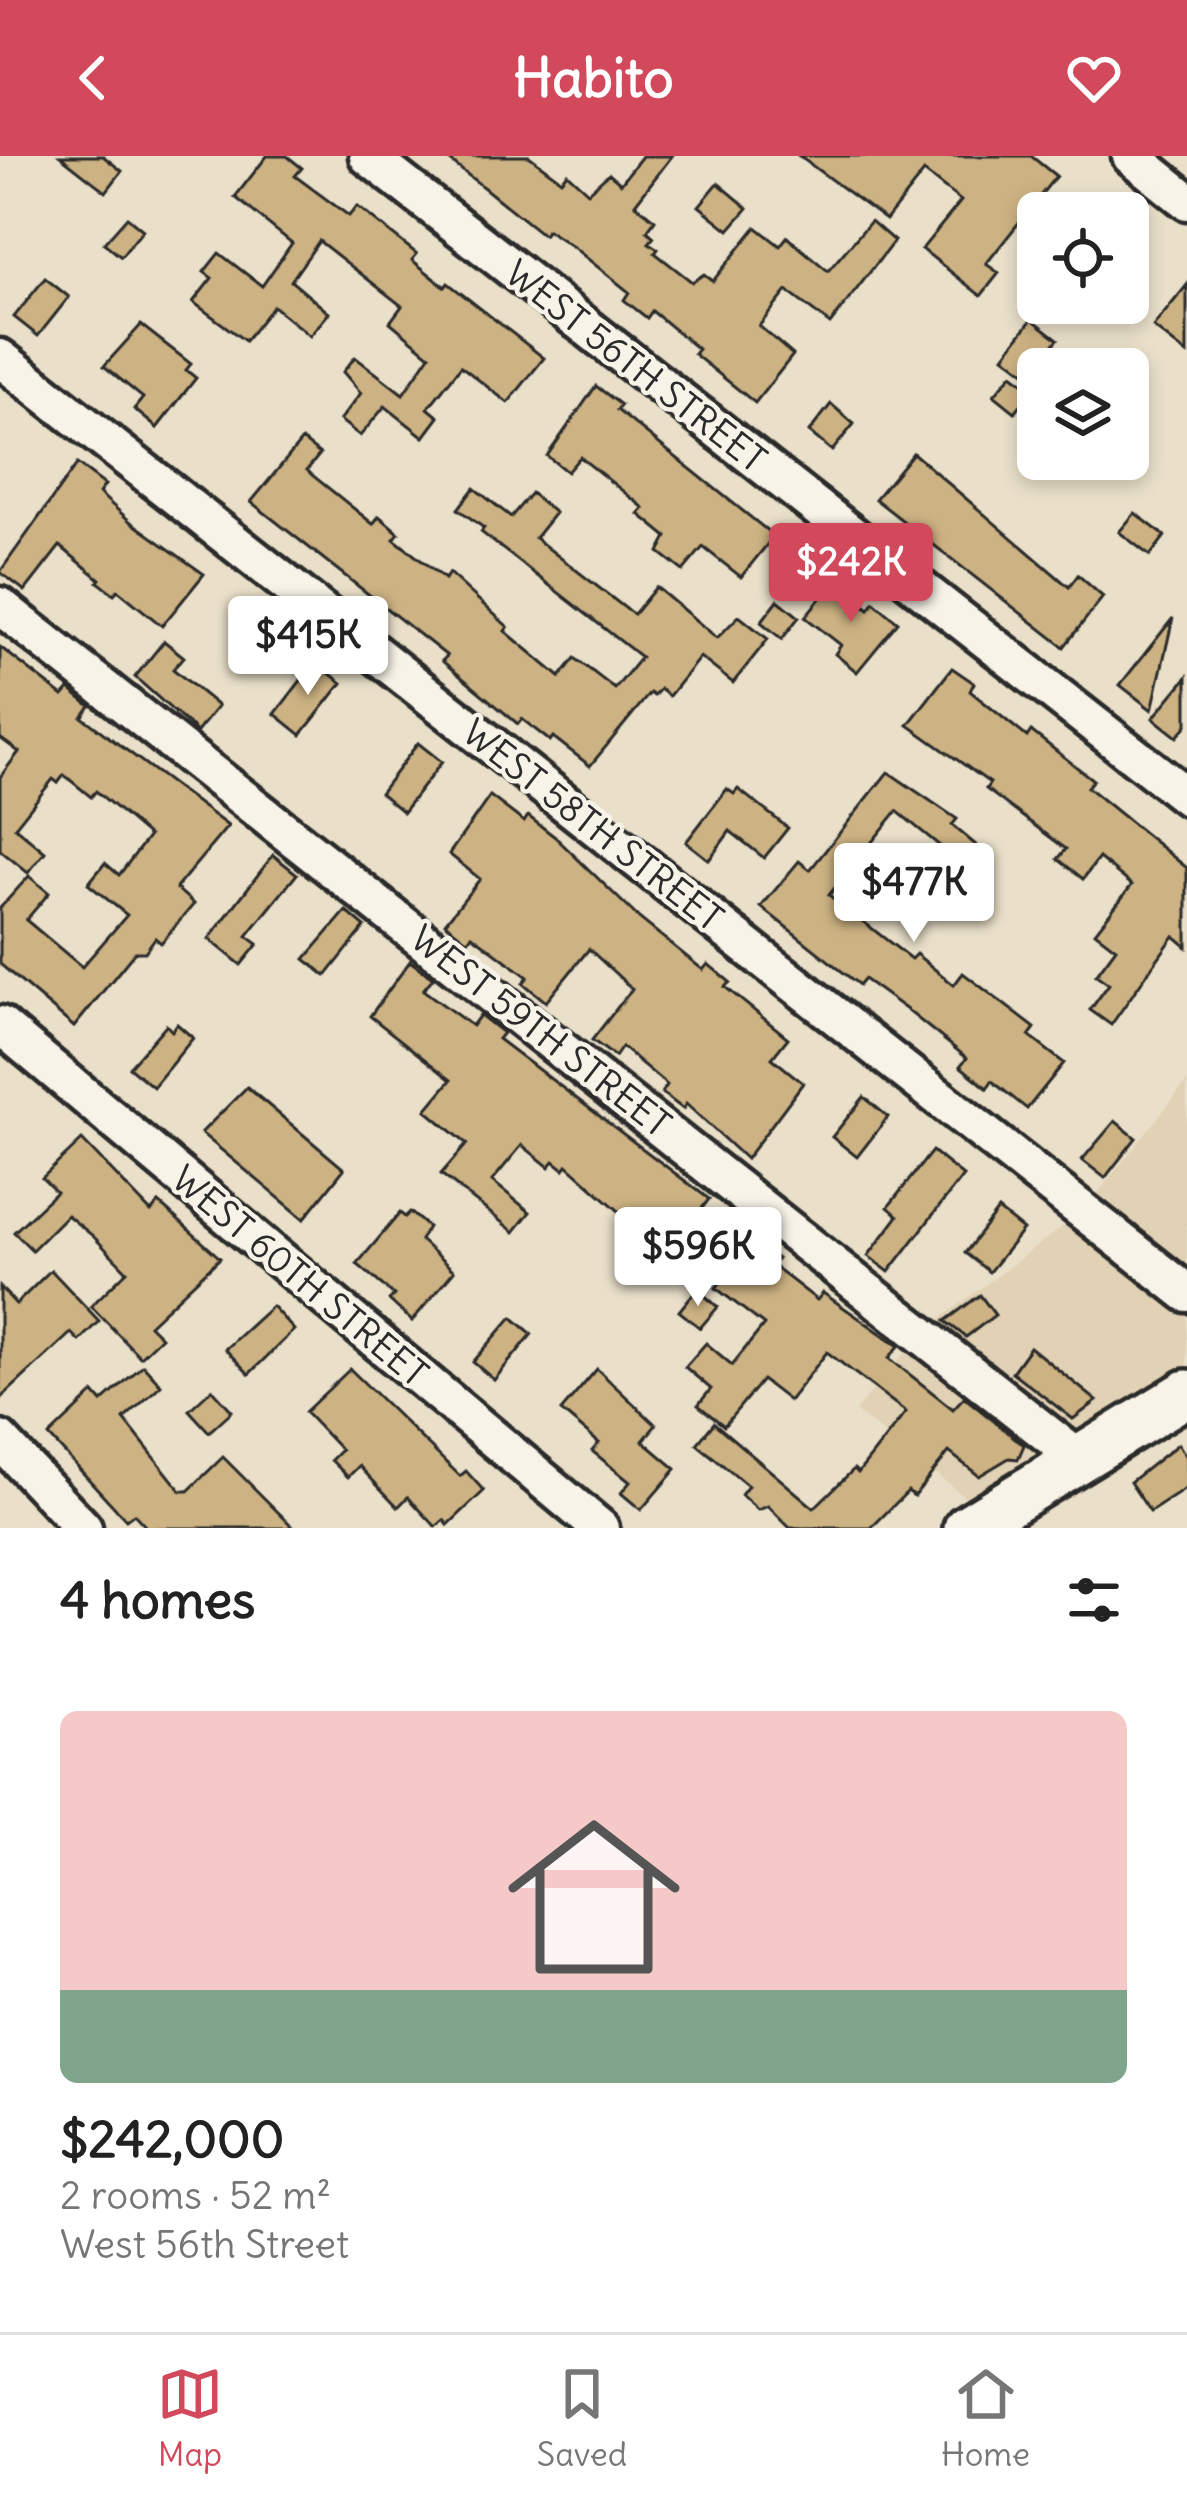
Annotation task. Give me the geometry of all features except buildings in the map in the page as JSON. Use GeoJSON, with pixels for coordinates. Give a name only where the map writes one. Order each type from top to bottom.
{"type":"FeatureCollection","features":[{"type":"Feature","properties":{"kind":"main road"},"geometry":{"type":"LineString","coordinates":[[967,1528],[1186,1397]]}},
{"type":"Feature","properties":{"kind":"street","name":"WEST 56TH STREET"},"geometry":{"type":"LineString","coordinates":[[368,156],[1187,797]]}},
{"type":"Feature","properties":{"kind":"street"},"geometry":{"type":"LineString","coordinates":[[1131,156],[1187,201]]}},
{"type":"Feature","properties":{"kind":"street","name":"WEST 58TH STREET"},"geometry":{"type":"LineString","coordinates":[[0,358],[1187,1293]]}},
{"type":"Feature","properties":{"kind":"street","name":"WEST 59TH STREET"},"geometry":{"type":"LineString","coordinates":[[0,606],[1079,1459]]}},
{"type":"Feature","properties":{"kind":"street","name":"WEST 60TH STREET"},"geometry":{"type":"LineString","coordinates":[[0,1025],[600,1528]]}},
{"type":"Feature","properties":{"kind":"street"},"geometry":{"type":"LineString","coordinates":[[0,1440],[83,1528]]}},
{"type":"Feature","properties":{"kind":"shaded area"},"geometry":{"type":"Polygon","coordinates":[[[1187,1081],[1187,1393],[987,1514],[855,1411],[924,1331],[1083,1211],[1187,1081]]]}}]}
